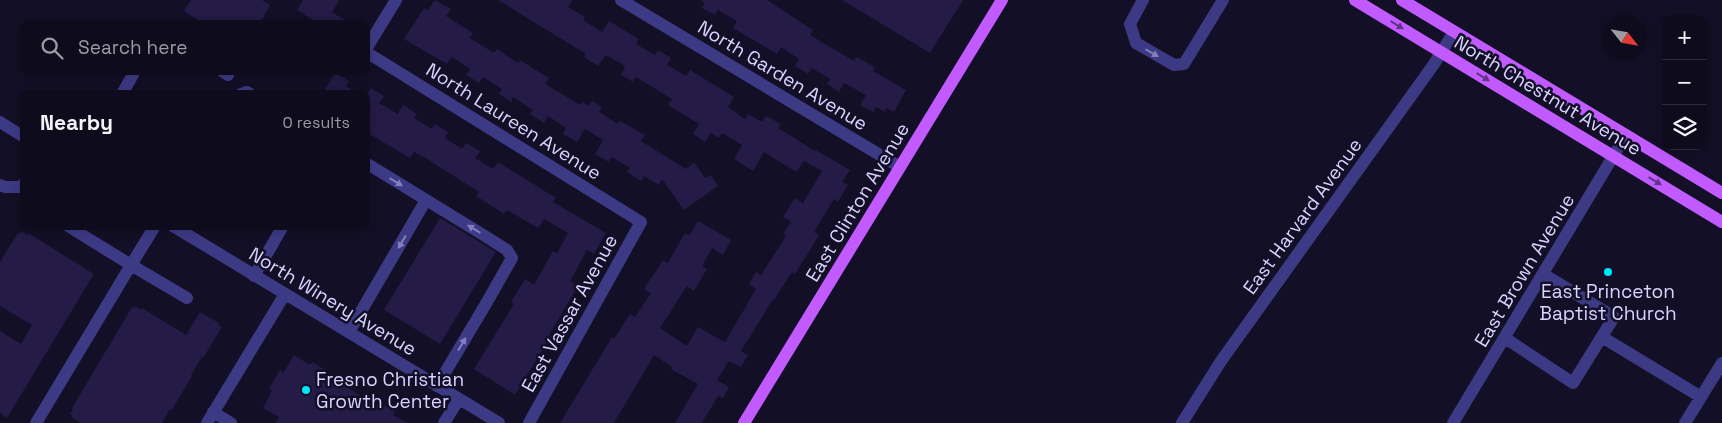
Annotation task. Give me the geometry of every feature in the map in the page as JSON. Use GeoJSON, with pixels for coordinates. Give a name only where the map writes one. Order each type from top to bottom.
{"type":"FeatureCollection","features":[{"type":"Feature","properties":{"kind":"main road","name":"East Clinton Avenue"},"geometry":{"type":"LineString","coordinates":[[744,423],[1002,0]]}},
{"type":"Feature","properties":{"kind":"main road","name":"North Chestnut Avenue"},"geometry":{"type":"LineString","coordinates":[[1355,0],[1722,222]]}},
{"type":"Feature","properties":{"kind":"main road","name":"North Chestnut Avenue"},"geometry":{"type":"LineString","coordinates":[[1402,0],[1722,193]]}},
{"type":"Feature","properties":{"kind":"street"},"geometry":{"type":"LineString","coordinates":[[370,44],[396,0]]}},
{"type":"Feature","properties":{"kind":"street","name":"North Garden Avenue"},"geometry":{"type":"LineString","coordinates":[[621,0],[900,167]]}},
{"type":"Feature","properties":{"kind":"street"},"geometry":{"type":"LineString","coordinates":[[1142,0],[1130,24],[1136,43],[1174,65],[1184,64],[1223,0]]}},
{"type":"Feature","properties":{"kind":"street","name":"East Harvard Avenue"},"geometry":{"type":"LineString","coordinates":[[1182,423],[1221,361],[1454,32]]}},
{"type":"Feature","properties":{"kind":"street","name":"North Laureen Avenue"},"geometry":{"type":"LineString","coordinates":[[370,53],[642,222]]}},
{"type":"Feature","properties":{"kind":"street"},"geometry":{"type":"LineString","coordinates":[[124,90],[134,75]]}},
{"type":"Feature","properties":{"kind":"street"},"geometry":{"type":"LineString","coordinates":[[0,122],[20,134]]}},
{"type":"Feature","properties":{"kind":"street","name":"East Brown Avenue"},"geometry":{"type":"LineString","coordinates":[[1453,423],[1626,135]]}},
{"type":"Feature","properties":{"kind":"street"},"geometry":{"type":"LineString","coordinates":[[370,165],[507,250],[512,258],[437,386]]}},
{"type":"Feature","properties":{"kind":"street"},"geometry":{"type":"LineString","coordinates":[[0,185],[5,188],[20,185]]}},
{"type":"Feature","properties":{"kind":"street"},"geometry":{"type":"LineString","coordinates":[[348,332],[426,200]]}},
{"type":"Feature","properties":{"kind":"street","name":"East Vassar Avenue"},"geometry":{"type":"LineString","coordinates":[[529,423],[642,222]]}},
{"type":"Feature","properties":{"kind":"street"},"geometry":{"type":"LineString","coordinates":[[74,230],[187,298]]}},
{"type":"Feature","properties":{"kind":"street"},"geometry":{"type":"LineString","coordinates":[[36,423],[153,230]]}},
{"type":"Feature","properties":{"kind":"street","name":"North Winery Avenue"},"geometry":{"type":"LineString","coordinates":[[179,230],[495,422]]}},
{"type":"Feature","properties":{"kind":"street"},"geometry":{"type":"LineString","coordinates":[[254,276],[281,230]]}},
{"type":"Feature","properties":{"kind":"street"},"geometry":{"type":"LineString","coordinates":[[1505,338],[1573,383],[1614,317],[1543,274]]}},
{"type":"Feature","properties":{"kind":"street"},"geometry":{"type":"LineString","coordinates":[[231,423],[210,418],[285,294]]}},
{"type":"Feature","properties":{"kind":"street"},"geometry":{"type":"LineString","coordinates":[[1602,337],[1701,397]]}},
{"type":"Feature","properties":{"kind":"street"},"geometry":{"type":"LineString","coordinates":[[1685,423],[1722,363]]}},
{"type":"Feature","properties":{"kind":"street"},"geometry":{"type":"LineString","coordinates":[[444,423],[459,399]]}},
{"type":"Feature","properties":{"kind":"building"},"geometry":{"type":"Polygon","coordinates":[[[191,0],[262,0],[270,5],[262,20],[198,20],[184,11],[191,0]]]}},
{"type":"Feature","properties":{"kind":"building"},"geometry":{"type":"Polygon","coordinates":[[[303,0],[339,0],[332,12],[345,20],[313,20],[297,10],[303,0]]]}},
{"type":"Feature","properties":{"kind":"building"},"geometry":{"type":"Polygon","coordinates":[[[435,0],[451,9],[446,16],[473,33],[470,38],[494,53],[497,49],[518,63],[520,60],[549,78],[545,84],[580,105],[582,102],[588,106],[592,101],[602,107],[599,112],[618,124],[620,121],[645,135],[641,141],[686,169],[694,162],[705,178],[711,175],[718,186],[684,210],[662,179],[659,185],[644,176],[641,181],[627,172],[630,168],[612,157],[609,162],[595,154],[603,140],[585,129],[577,142],[563,134],[566,128],[548,116],[544,123],[530,114],[533,110],[513,97],[511,102],[499,94],[502,89],[483,77],[479,83],[466,75],[470,69],[452,57],[447,64],[404,39],[424,8],[428,10],[435,0]]]}},
{"type":"Feature","properties":{"kind":"building"},"geometry":{"type":"Polygon","coordinates":[[[498,0],[572,0],[568,7],[585,17],[583,20],[602,32],[609,21],[639,39],[636,44],[655,55],[658,50],[671,58],[667,65],[686,76],[690,70],[734,97],[728,107],[745,119],[748,114],[762,122],[766,116],[781,124],[778,128],[850,170],[842,182],[848,185],[838,202],[834,199],[814,232],[819,235],[795,274],[792,272],[773,299],[741,351],[748,355],[741,367],[729,361],[717,380],[729,387],[723,398],[718,396],[702,423],[675,423],[698,384],[671,369],[672,367],[654,355],[614,423],[560,423],[612,337],[614,339],[630,314],[635,317],[651,293],[644,289],[663,260],[668,263],[685,233],[689,236],[698,221],[731,240],[723,255],[712,248],[702,266],[707,269],[694,291],[687,286],[660,328],[687,346],[698,327],[725,342],[756,289],[749,284],[756,272],[761,275],[786,236],[783,234],[791,222],[783,217],[795,198],[803,203],[822,171],[804,161],[796,172],[764,152],[753,171],[734,159],[742,145],[722,133],[719,138],[711,133],[705,142],[693,134],[699,124],[668,105],[672,99],[636,77],[633,82],[621,75],[625,66],[606,55],[598,66],[584,57],[586,54],[498,0]]]}},
{"type":"Feature","properties":{"kind":"building"},"geometry":{"type":"Polygon","coordinates":[[[700,0],[767,0],[813,30],[810,35],[854,61],[856,57],[875,67],[873,71],[906,90],[894,112],[887,108],[885,112],[876,107],[873,112],[860,105],[866,95],[844,83],[839,92],[827,84],[830,79],[812,68],[808,74],[795,66],[799,59],[781,47],[777,54],[733,28],[737,21],[718,10],[715,15],[702,8],[705,3],[700,0]]]}},
{"type":"Feature","properties":{"kind":"building"},"geometry":{"type":"Polygon","coordinates":[[[842,0],[963,0],[930,53],[842,0]]]}},
{"type":"Feature","properties":{"kind":"building"},"geometry":{"type":"Polygon","coordinates":[[[334,75],[338,75],[349,81],[346,86],[352,90],[324,90],[334,75]]]}},
{"type":"Feature","properties":{"kind":"building"},"geometry":{"type":"Polygon","coordinates":[[[371,88],[384,96],[379,103],[398,114],[403,105],[417,114],[414,118],[432,129],[435,124],[448,132],[445,138],[462,149],[466,143],[480,151],[475,158],[493,169],[498,162],[556,198],[553,202],[606,233],[594,254],[587,250],[570,281],[578,286],[549,335],[551,336],[515,395],[474,369],[514,304],[511,302],[525,279],[534,285],[553,251],[557,253],[568,233],[544,219],[538,228],[507,210],[504,214],[476,196],[479,192],[427,159],[414,152],[410,158],[370,134],[371,88]]]}},
{"type":"Feature","properties":{"kind":"building"},"geometry":{"type":"Polygon","coordinates":[[[440,218],[496,252],[440,344],[384,310],[440,218]]]}},
{"type":"Feature","properties":{"kind":"building"},"geometry":{"type":"Polygon","coordinates":[[[21,231],[27,235],[28,233],[94,274],[7,418],[0,413],[0,331],[21,344],[32,325],[0,306],[0,262],[21,231]]]}},
{"type":"Feature","properties":{"kind":"building"},"geometry":{"type":"Polygon","coordinates":[[[135,306],[141,310],[142,308],[186,335],[200,312],[219,323],[218,325],[222,327],[191,375],[172,410],[170,409],[162,423],[81,423],[71,417],[72,408],[132,307],[134,308],[135,306]]]}},
{"type":"Feature","properties":{"kind":"building","name":"Fresno Christian Growth Center"},"geometry":{"type":"Polygon","coordinates":[[[294,355],[310,365],[312,362],[329,372],[327,375],[376,405],[378,402],[395,412],[393,415],[408,423],[276,423],[279,417],[263,408],[272,391],[269,388],[280,370],[283,373],[294,355]]]}},
{"type":"Feature","properties":{"kind":"place","name":"East Princeton Baptist Church"},"geometry":{"type":"Point","coordinates":[1608,272]}},
{"type":"Feature","properties":{"kind":"place","name":"Fresno Christian Growth Center"},"geometry":{"type":"Point","coordinates":[306,390]}}]}
